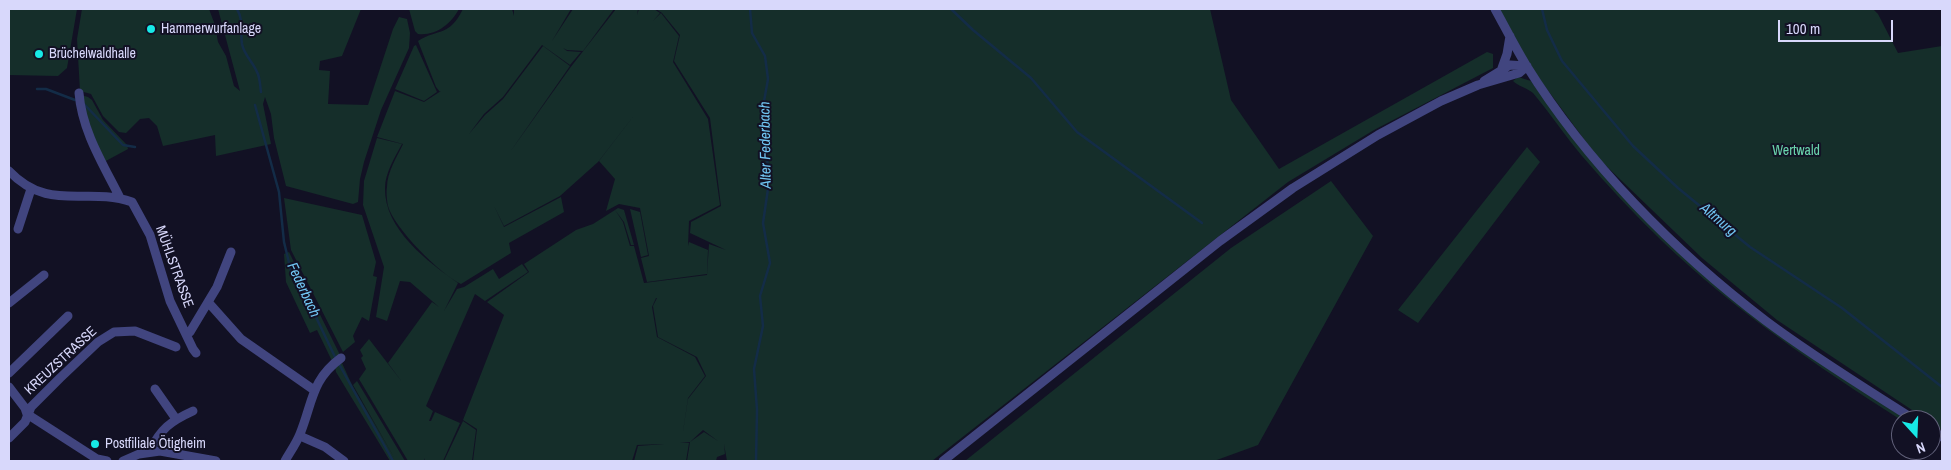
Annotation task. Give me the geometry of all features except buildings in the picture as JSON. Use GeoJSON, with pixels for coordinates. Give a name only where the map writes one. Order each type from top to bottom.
{"type":"FeatureCollection","features":[{"type":"Feature","properties":{"kind":"street"},"geometry":{"type":"LineString","coordinates":[[1494,9],[1527,66],[1561,114],[1615,181],[1652,221],[1690,258],[1758,315],[1797,344],[1899,410]]}},
{"type":"Feature","properties":{"kind":"street"},"geometry":{"type":"LineString","coordinates":[[1502,68],[1510,36]]}},
{"type":"Feature","properties":{"kind":"street"},"geometry":{"type":"LineString","coordinates":[[1478,85],[1502,68],[1518,64],[1527,66]]}},
{"type":"Feature","properties":{"kind":"street"},"geometry":{"type":"LineString","coordinates":[[943,461],[1220,241],[1262,210],[1378,135],[1441,101],[1478,85],[1519,73],[1527,66]]}},
{"type":"Feature","properties":{"kind":"street","name":"MÜHLSTRASSE"},"geometry":{"type":"LineString","coordinates":[[79,93],[80,106],[90,137],[120,198],[132,202],[150,235],[170,301],[196,352]]}},
{"type":"Feature","properties":{"kind":"street"},"geometry":{"type":"LineString","coordinates":[[9,170],[32,189],[50,195],[120,198]]}},
{"type":"Feature","properties":{"kind":"street"},"geometry":{"type":"LineString","coordinates":[[18,229],[32,189]]}},
{"type":"Feature","properties":{"kind":"street"},"geometry":{"type":"LineString","coordinates":[[186,334],[190,332],[217,287],[231,252]]}},
{"type":"Feature","properties":{"kind":"street"},"geometry":{"type":"LineString","coordinates":[[9,303],[44,275]]}},
{"type":"Feature","properties":{"kind":"street"},"geometry":{"type":"LineString","coordinates":[[208,302],[241,339],[314,390]]}},
{"type":"Feature","properties":{"kind":"street"},"geometry":{"type":"LineString","coordinates":[[9,373],[68,316]]}},
{"type":"Feature","properties":{"kind":"street","name":"KREUZSTRASSE"},"geometry":{"type":"LineString","coordinates":[[9,438],[25,422],[31,407],[98,342],[114,332],[135,332],[176,348]]}},
{"type":"Feature","properties":{"kind":"street"},"geometry":{"type":"LineString","coordinates":[[285,461],[300,436],[314,390],[320,378],[341,358]]}},
{"type":"Feature","properties":{"kind":"street"},"geometry":{"type":"LineString","coordinates":[[9,388],[25,408],[27,414],[97,459],[107,461]]}},
{"type":"Feature","properties":{"kind":"street"},"geometry":{"type":"LineString","coordinates":[[156,389],[176,419]]}},
{"type":"Feature","properties":{"kind":"street"},"geometry":{"type":"LineString","coordinates":[[150,451],[157,436],[176,419],[193,411]]}},
{"type":"Feature","properties":{"kind":"street"},"geometry":{"type":"LineString","coordinates":[[300,436],[325,447],[344,461]]}},
{"type":"Feature","properties":{"kind":"street"},"geometry":{"type":"LineString","coordinates":[[123,461],[150,451],[216,461]]}},
{"type":"Feature","properties":{"kind":"green space","name":"Brüchelwaldhalle"},"geometry":{"type":"Polygon","coordinates":[[[9,9],[77,9],[67,68],[58,76],[9,75],[9,9]]]}},
{"type":"Feature","properties":{"kind":"green space"},"geometry":{"type":"Polygon","coordinates":[[[82,9],[209,9],[215,25],[218,42],[226,56],[234,86],[240,91],[218,9],[361,9],[342,56],[320,61],[319,70],[330,71],[328,104],[368,105],[393,29],[399,17],[407,19],[410,33],[409,48],[381,110],[364,162],[358,202],[353,204],[286,186],[274,138],[271,114],[265,97],[263,104],[271,144],[216,156],[215,135],[163,146],[157,126],[149,118],[140,119],[126,133],[119,132],[103,116],[91,94],[80,91],[77,39],[82,9]]]}},
{"type":"Feature","properties":{"kind":"green space"},"geometry":{"type":"Polygon","coordinates":[[[409,9],[459,9],[452,20],[442,28],[431,33],[418,34],[415,31],[409,9]]]}},
{"type":"Feature","properties":{"kind":"green space"},"geometry":{"type":"Polygon","coordinates":[[[463,9],[512,9],[514,16],[514,9],[571,9],[552,41],[573,9],[614,9],[583,51],[563,48],[567,51],[581,52],[570,65],[542,45],[503,97],[484,114],[469,134],[485,115],[503,99],[543,46],[570,66],[510,152],[570,68],[616,9],[638,9],[637,15],[639,9],[654,9],[660,13],[653,21],[661,13],[679,36],[673,62],[708,119],[720,205],[689,221],[688,246],[689,242],[708,250],[707,274],[647,282],[641,258],[649,256],[640,208],[619,204],[606,211],[615,179],[599,161],[639,109],[598,162],[560,196],[504,226],[494,206],[504,227],[561,197],[564,212],[509,243],[511,253],[461,284],[452,279],[419,250],[392,215],[387,202],[387,181],[403,144],[377,137],[395,91],[424,102],[440,92],[436,87],[418,41],[448,28],[458,18],[463,9]]]}},
{"type":"Feature","properties":{"kind":"green space"},"geometry":{"type":"Polygon","coordinates":[[[656,9],[1210,9],[1231,100],[1279,169],[1487,52],[1493,54],[1493,68],[1374,130],[1288,182],[932,461],[727,461],[724,444],[725,454],[717,457],[716,461],[687,461],[690,442],[680,443],[689,443],[686,461],[634,461],[638,446],[664,444],[637,445],[632,461],[473,461],[477,429],[463,420],[504,315],[487,302],[529,272],[524,264],[576,230],[593,224],[615,210],[623,222],[630,246],[634,246],[644,283],[707,275],[709,244],[726,250],[690,233],[691,222],[721,206],[710,118],[674,61],[680,35],[662,13],[656,9]],[[657,298],[652,307],[657,337],[695,357],[705,376],[688,398],[682,438],[688,399],[706,376],[697,357],[658,337],[653,306],[657,298]],[[703,430],[690,442],[704,432],[718,441],[703,430]]]}},
{"type":"Feature","properties":{"kind":"green space","name":"Wertwald"},"geometry":{"type":"Polygon","coordinates":[[[1498,9],[1873,9],[1878,14],[1898,53],[1942,46],[1942,430],[1941,410],[1912,410],[1777,320],[1702,258],[1598,158],[1527,62],[1498,9]]]}},
{"type":"Feature","properties":{"kind":"green space"},"geometry":{"type":"Polygon","coordinates":[[[416,45],[437,92],[424,101],[395,89],[416,45]]]}},
{"type":"Feature","properties":{"kind":"green space"},"geometry":{"type":"Polygon","coordinates":[[[1518,77],[1531,81],[1577,143],[1700,270],[1897,410],[1891,410],[1891,413],[1838,379],[1777,337],[1718,291],[1652,231],[1601,178],[1533,93],[1513,81],[1518,77]]]}},
{"type":"Feature","properties":{"kind":"green space"},"geometry":{"type":"Polygon","coordinates":[[[81,95],[92,100],[103,120],[127,145],[128,149],[104,162],[93,142],[81,95]]]}},
{"type":"Feature","properties":{"kind":"green space"},"geometry":{"type":"Polygon","coordinates":[[[377,138],[402,144],[385,182],[387,203],[392,217],[400,231],[421,255],[458,283],[444,311],[457,289],[464,287],[493,269],[499,279],[522,264],[528,272],[485,301],[475,294],[426,406],[433,411],[429,421],[431,421],[435,412],[460,423],[443,461],[425,461],[424,458],[424,461],[408,461],[359,379],[366,369],[360,350],[369,339],[402,382],[388,363],[432,302],[439,307],[410,282],[400,281],[387,321],[376,317],[384,267],[363,205],[364,181],[377,138]]]}},
{"type":"Feature","properties":{"kind":"green space"},"geometry":{"type":"Polygon","coordinates":[[[1527,147],[1540,162],[1418,323],[1398,310],[1527,147]]]}},
{"type":"Feature","properties":{"kind":"green space"},"geometry":{"type":"Polygon","coordinates":[[[1331,181],[1373,236],[1258,445],[1214,461],[965,461],[1231,248],[1331,181]]]}},
{"type":"Feature","properties":{"kind":"green space"},"geometry":{"type":"Polygon","coordinates":[[[284,198],[362,215],[376,262],[373,276],[377,277],[369,321],[362,317],[353,336],[355,342],[343,352],[291,250],[284,198]]]}},
{"type":"Feature","properties":{"kind":"green space"},"geometry":{"type":"Polygon","coordinates":[[[618,208],[624,210],[634,245],[631,245],[624,222],[615,210],[618,208]]]}},
{"type":"Feature","properties":{"kind":"green space"},"geometry":{"type":"Polygon","coordinates":[[[630,209],[640,212],[648,255],[641,257],[630,209]]]}},
{"type":"Feature","properties":{"kind":"green space"},"geometry":{"type":"Polygon","coordinates":[[[289,252],[340,355],[332,361],[317,330],[310,333],[286,282],[284,254],[289,252]]]}},
{"type":"Feature","properties":{"kind":"green space"},"geometry":{"type":"Polygon","coordinates":[[[342,363],[352,385],[395,459],[353,385],[357,381],[405,461],[390,461],[336,372],[335,367],[342,363]]]}},
{"type":"Feature","properties":{"kind":"green space"},"geometry":{"type":"Polygon","coordinates":[[[463,421],[476,430],[472,461],[444,461],[463,421]]]}},
{"type":"Feature","properties":{"kind":"waterway","name":"Federbach"},"geometry":{"type":"LineString","coordinates":[[237,9],[241,22],[243,48],[258,74],[261,92]]}},
{"type":"Feature","properties":{"kind":"waterway","name":"Alter Federbach"},"geometry":{"type":"LineString","coordinates":[[750,9],[752,33],[765,56],[768,79],[763,107],[769,182],[763,223],[770,263],[760,296],[763,326],[754,369],[757,410],[756,461]]}},
{"type":"Feature","properties":{"kind":"waterway"},"geometry":{"type":"LineString","coordinates":[[951,9],[973,30],[1031,78],[1077,132],[1202,223]]}},
{"type":"Feature","properties":{"kind":"waterway","name":"Altmurg"},"geometry":{"type":"LineString","coordinates":[[1542,9],[1547,30],[1562,61],[1633,146],[1678,188],[1750,247],[1842,308],[1942,387]]}},
{"type":"Feature","properties":{"kind":"waterway"},"geometry":{"type":"LineString","coordinates":[[37,89],[46,89],[75,100]]}},
{"type":"Feature","properties":{"kind":"waterway"},"geometry":{"type":"LineString","coordinates":[[84,104],[123,145],[135,147]]}},
{"type":"Feature","properties":{"kind":"waterway","name":"Federbach"},"geometry":{"type":"LineString","coordinates":[[255,105],[279,192],[284,242],[291,271],[304,292],[336,359]]}},
{"type":"Feature","properties":{"kind":"waterway","name":"Federbach"},"geometry":{"type":"LineString","coordinates":[[339,364],[393,461]]}},
{"type":"Feature","properties":{"kind":"place","name":"Hammerwurfanlage"},"geometry":{"type":"Point","coordinates":[151,29]}},
{"type":"Feature","properties":{"kind":"place","name":"Brüchelwaldhalle"},"geometry":{"type":"Point","coordinates":[39,54]}},
{"type":"Feature","properties":{"kind":"place","name":"Postfiliale Ötigheim"},"geometry":{"type":"Point","coordinates":[95,444]}}]}
